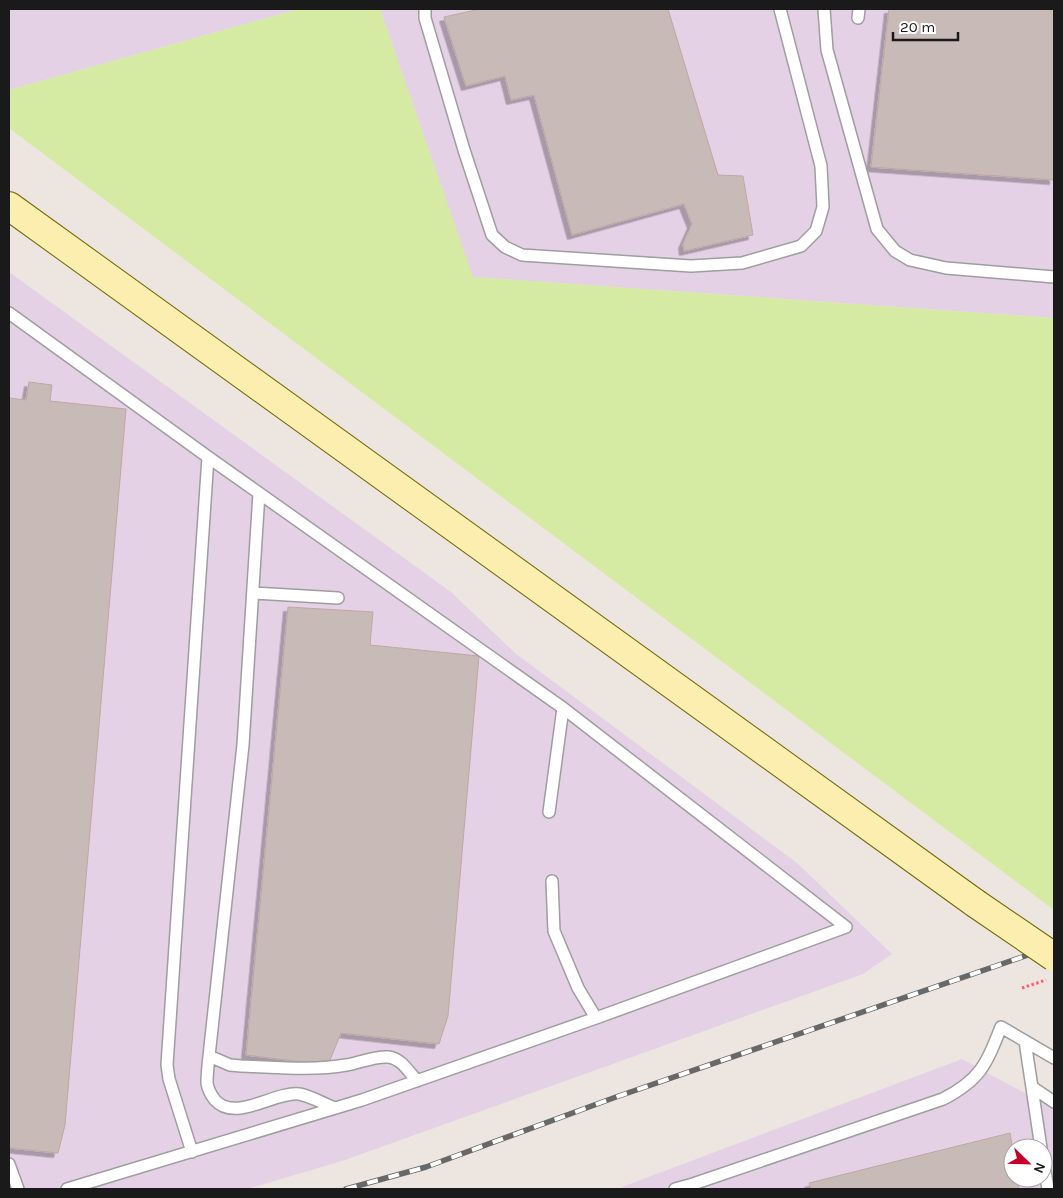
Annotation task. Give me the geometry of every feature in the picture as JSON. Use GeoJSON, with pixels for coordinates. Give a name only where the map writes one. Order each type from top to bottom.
{"type":"FeatureCollection","features":[{"type":"Feature","properties":{"kind":"main road"},"geometry":{"type":"LineString","coordinates":[[9,206],[974,903],[1054,957]]}},
{"type":"Feature","properties":{"kind":"lane"},"geometry":{"type":"LineString","coordinates":[[425,9],[425,18],[430,37],[492,235],[505,247],[522,256],[691,266],[742,263],[801,246],[816,231],[823,207],[821,166],[780,9]]}},
{"type":"Feature","properties":{"kind":"lane"},"geometry":{"type":"LineString","coordinates":[[824,9],[827,50],[877,229],[895,250],[910,260],[946,268],[1054,277]]}},
{"type":"Feature","properties":{"kind":"lane"},"geometry":{"type":"LineString","coordinates":[[9,313],[208,457],[563,708],[846,927],[417,1081],[335,1108],[67,1189]]}},
{"type":"Feature","properties":{"kind":"lane"},"geometry":{"type":"LineString","coordinates":[[192,1152],[169,1079],[167,1065],[208,457]]}},
{"type":"Feature","properties":{"kind":"lane"},"geometry":{"type":"LineString","coordinates":[[259,493],[243,745],[209,1056],[208,1083],[210,1094],[218,1103],[230,1108],[245,1107],[287,1094],[299,1094],[335,1108]]}},
{"type":"Feature","properties":{"kind":"lane"},"geometry":{"type":"LineString","coordinates":[[253,592],[338,598]]}},
{"type":"Feature","properties":{"kind":"lane"},"geometry":{"type":"LineString","coordinates":[[549,812],[563,708]]}},
{"type":"Feature","properties":{"kind":"lane"},"geometry":{"type":"LineString","coordinates":[[552,882],[554,931],[578,988],[596,1018]]}},
{"type":"Feature","properties":{"kind":"lane"},"geometry":{"type":"LineString","coordinates":[[675,1189],[694,1186],[943,1099],[962,1089],[977,1076],[989,1058],[1001,1027],[1054,1058]]}},
{"type":"Feature","properties":{"kind":"lane"},"geometry":{"type":"LineString","coordinates":[[1025,1041],[1040,1138]]}},
{"type":"Feature","properties":{"kind":"lane"},"geometry":{"type":"LineString","coordinates":[[209,1056],[230,1065],[314,1067],[346,1065],[368,1059],[387,1057],[401,1063],[417,1081]]}},
{"type":"Feature","properties":{"kind":"lane"},"geometry":{"type":"LineString","coordinates":[[1032,1087],[1054,1102]]}},
{"type":"Feature","properties":{"kind":"lane"},"geometry":{"type":"LineString","coordinates":[[9,1164],[18,1189]]}},
{"type":"Feature","properties":{"kind":"path"},"geometry":{"type":"LineString","coordinates":[[1022,988],[1054,977]]}},
{"type":"Feature","properties":{"kind":"shaded area"},"geometry":{"type":"Polygon","coordinates":[[[9,9],[299,9],[9,90],[9,9]]]}},
{"type":"Feature","properties":{"kind":"shaded area"},"geometry":{"type":"Polygon","coordinates":[[[380,9],[1054,9],[1054,318],[472,277],[380,9]]]}},
{"type":"Feature","properties":{"kind":"shaded area"},"geometry":{"type":"Polygon","coordinates":[[[9,272],[451,592],[515,653],[797,863],[892,954],[863,974],[345,1160],[247,1189],[9,1189],[9,272]]]}},
{"type":"Feature","properties":{"kind":"shaded area"},"geometry":{"type":"Polygon","coordinates":[[[962,1059],[1054,1109],[1054,1189],[623,1189],[622,1187],[962,1059]]]}},
{"type":"Feature","properties":{"kind":"green space"},"geometry":{"type":"Polygon","coordinates":[[[299,9],[380,9],[473,277],[1054,318],[1054,910],[9,128],[9,90],[299,9]]]}},
{"type":"Feature","properties":{"kind":"building"},"geometry":{"type":"Polygon","coordinates":[[[480,9],[668,9],[718,175],[743,176],[753,235],[684,251],[683,244],[692,224],[684,204],[572,235],[534,95],[511,100],[505,76],[466,86],[444,17],[480,9]]]}},
{"type":"Feature","properties":{"kind":"building"},"geometry":{"type":"Polygon","coordinates":[[[889,9],[1054,9],[1054,180],[871,167],[889,9]]]}},
{"type":"Feature","properties":{"kind":"building"},"geometry":{"type":"Polygon","coordinates":[[[29,382],[52,385],[50,401],[126,409],[65,1125],[58,1153],[9,1148],[9,398],[26,400],[29,382]]]}},
{"type":"Feature","properties":{"kind":"building"},"geometry":{"type":"Polygon","coordinates":[[[288,607],[373,612],[370,645],[479,656],[448,1016],[439,1044],[341,1033],[328,1065],[246,1055],[288,607]]]}},
{"type":"Feature","properties":{"kind":"building"},"geometry":{"type":"Polygon","coordinates":[[[1010,1133],[1011,1138],[1003,1138],[1003,1188],[1019,1189],[811,1189],[809,1183],[1010,1133]]]}},
{"type":"Feature","properties":{"kind":"railway"},"geometry":{"type":"LineString","coordinates":[[346,1189],[426,1167],[616,1097],[1054,946]]}}]}
